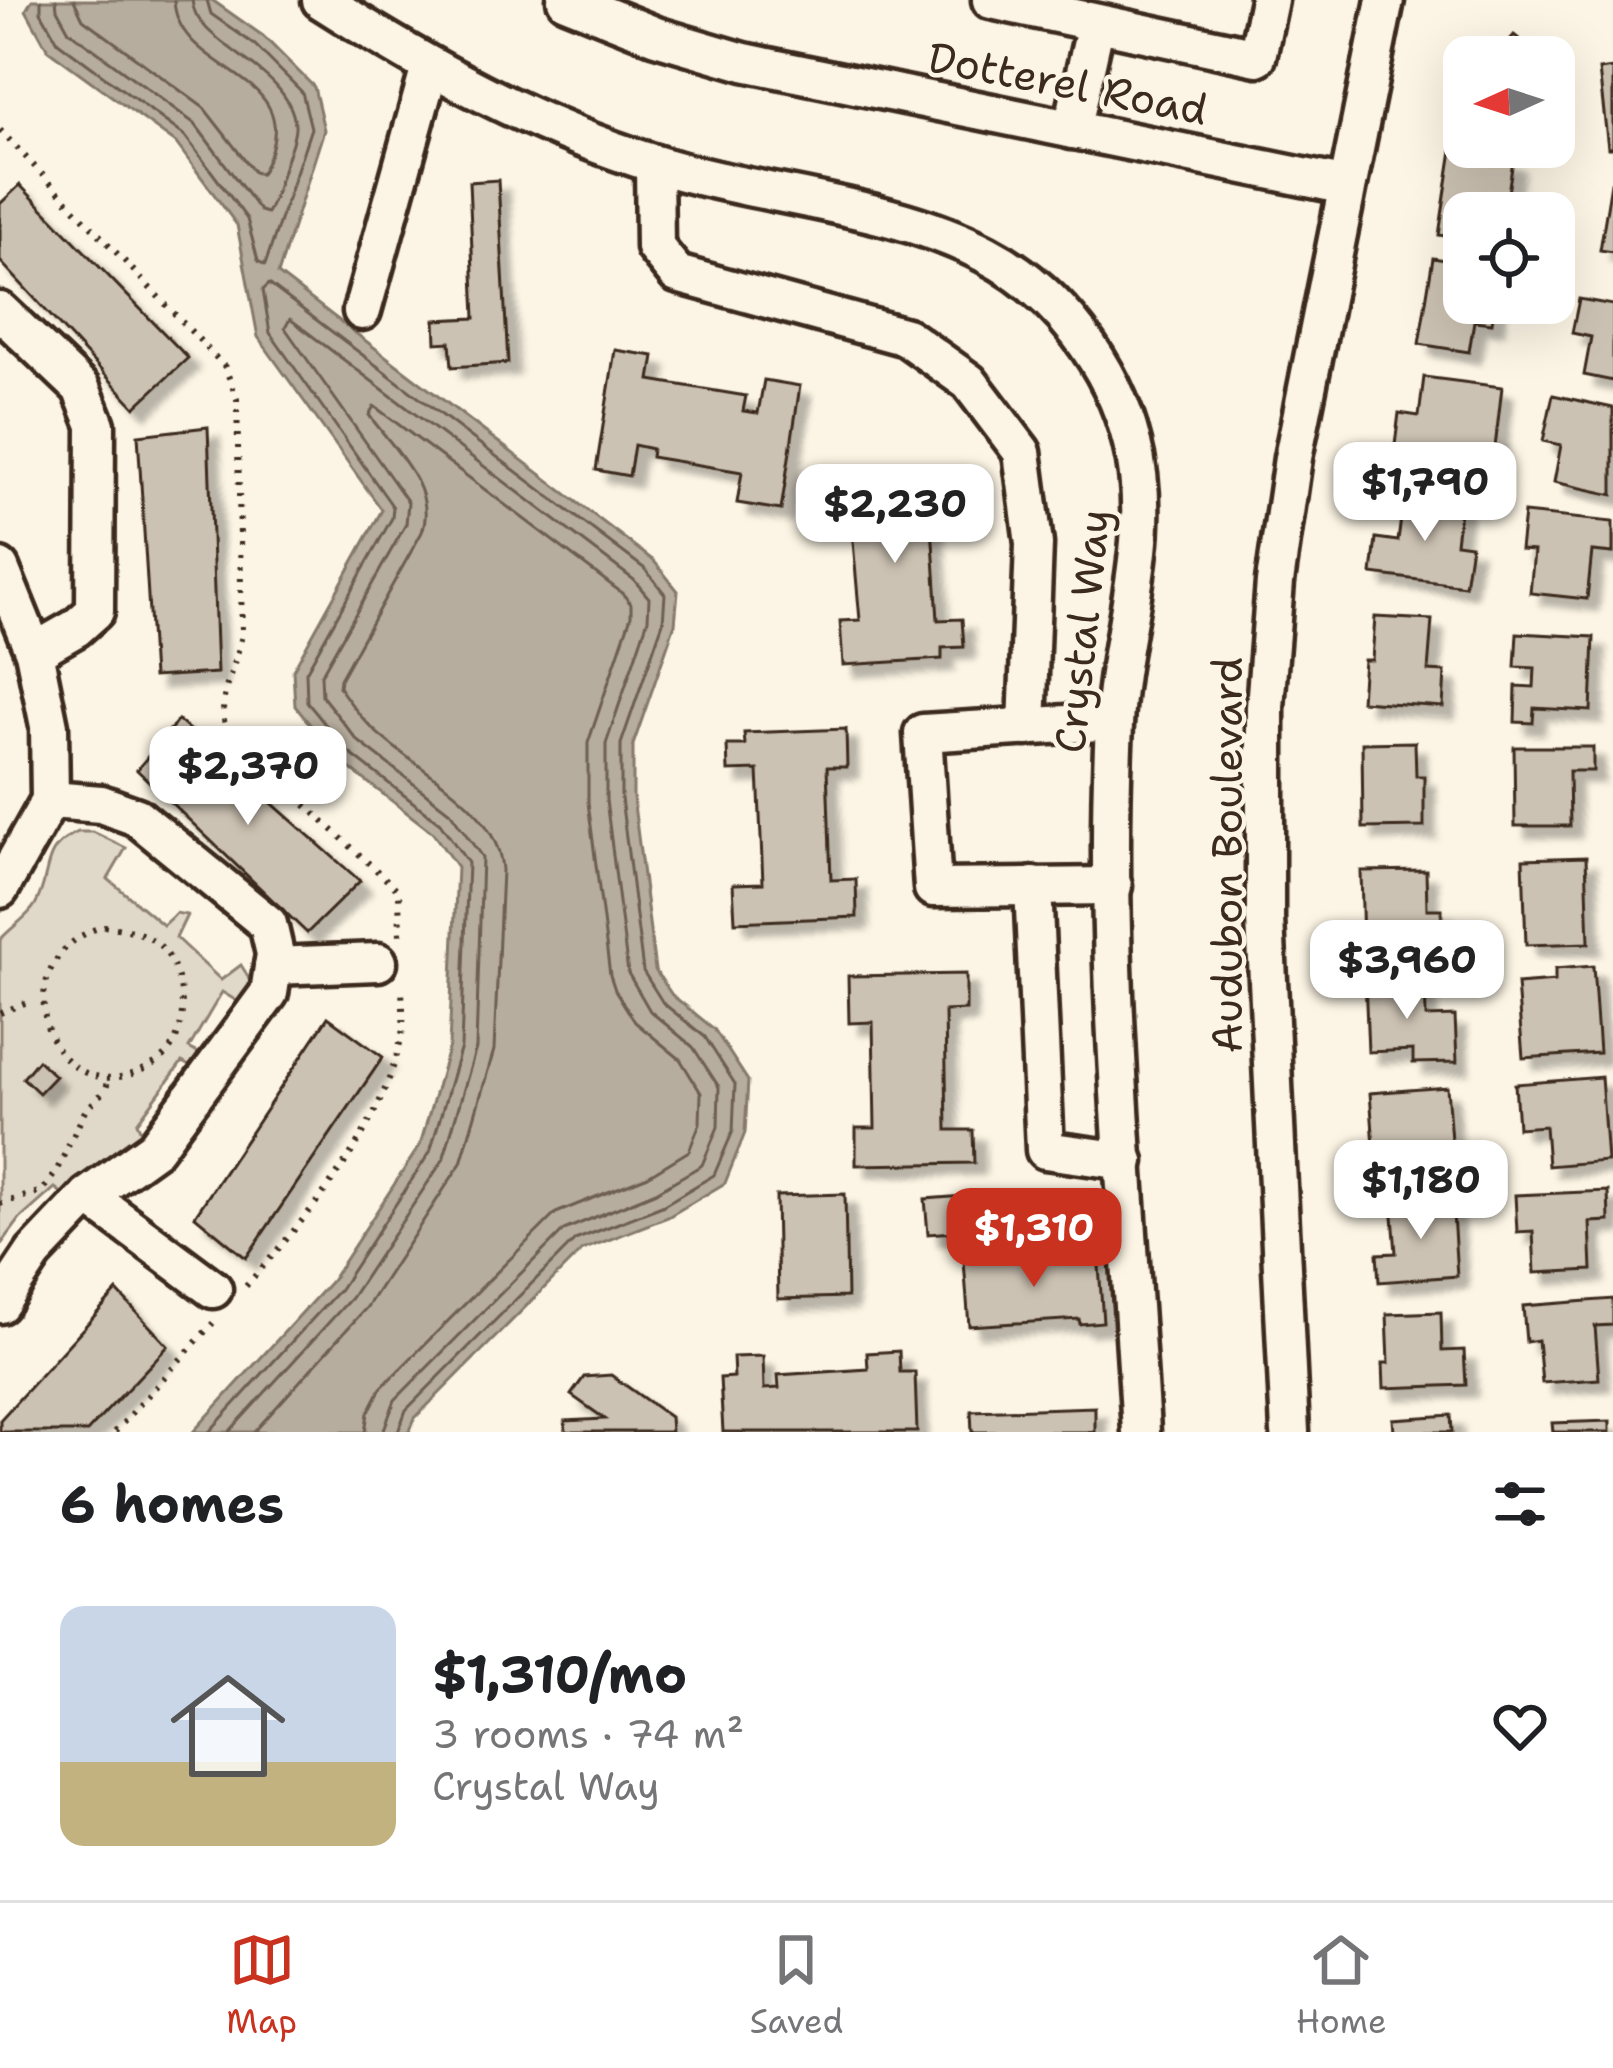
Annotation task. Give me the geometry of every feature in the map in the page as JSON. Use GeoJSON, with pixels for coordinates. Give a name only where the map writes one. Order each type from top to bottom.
{"type":"FeatureCollection","features":[{"type":"Feature","properties":{"kind":"street","name":"Crystal Way"},"geometry":{"type":"LineString","coordinates":[[321,0],[430,67],[562,131],[654,164],[948,235],[1030,283],[1065,316],[1094,354],[1132,441],[1141,488],[1142,530],[1114,722],[1113,886],[1141,1432]]}},
{"type":"Feature","properties":{"kind":"street","name":"Dotterel Road"},"geometry":{"type":"LineString","coordinates":[[566,0],[656,36],[744,62],[1347,186]]}},
{"type":"Feature","properties":{"kind":"street"},"geometry":{"type":"LineString","coordinates":[[992,0],[1257,57],[1269,0]]}},
{"type":"Feature","properties":{"kind":"street","name":"Audubon Boulevard"},"geometry":{"type":"LineString","coordinates":[[1290,1432],[1265,919],[1265,707],[1275,582],[1293,458],[1385,0]]}},
{"type":"Feature","properties":{"kind":"street"},"geometry":{"type":"LineString","coordinates":[[1072,130],[1096,22]]}},
{"type":"Feature","properties":{"kind":"street"},"geometry":{"type":"LineString","coordinates":[[362,311],[430,67]]}},
{"type":"Feature","properties":{"kind":"street"},"geometry":{"type":"LineString","coordinates":[[654,164],[655,247],[677,274],[906,337],[970,382],[1022,452],[1034,544],[1027,727]]}},
{"type":"Feature","properties":{"kind":"street"},"geometry":{"type":"LineString","coordinates":[[0,311],[81,388],[96,425],[95,610],[76,628],[34,652]]}},
{"type":"Feature","properties":{"kind":"street"},"geometry":{"type":"LineString","coordinates":[[0,568],[34,652],[49,726],[50,800],[1,885]]}},
{"type":"Feature","properties":{"kind":"street"},"geometry":{"type":"LineString","coordinates":[[1113,886],[933,888],[923,733],[1114,722]]}},
{"type":"Feature","properties":{"kind":"street"},"geometry":{"type":"LineString","coordinates":[[0,1304],[34,1253],[88,1196],[154,1148],[269,993],[275,954],[268,924],[137,817],[101,804],[50,800]]}},
{"type":"Feature","properties":{"kind":"street"},"geometry":{"type":"LineString","coordinates":[[1033,886],[1046,1150],[1126,1161]]}},
{"type":"Feature","properties":{"kind":"street"},"geometry":{"type":"LineString","coordinates":[[273,966],[393,961]]}},
{"type":"Feature","properties":{"kind":"street"},"geometry":{"type":"LineString","coordinates":[[88,1196],[226,1297]]}},
{"type":"Feature","properties":{"kind":"path"},"geometry":{"type":"LineString","coordinates":[[0,130],[225,367],[237,399],[242,633],[239,653],[226,680],[224,723],[228,734],[398,891],[393,961],[403,1032],[359,1140],[293,1232],[226,1297],[115,1432]]}},
{"type":"Feature","properties":{"kind":"path"},"geometry":{"type":"LineString","coordinates":[[0,1013],[30,996],[42,1038],[55,1053],[72,1067],[109,1078],[148,1067],[175,1043],[182,1021],[180,981],[161,946],[141,934],[104,926],[64,941],[44,959]]}},
{"type":"Feature","properties":{"kind":"path"},"geometry":{"type":"LineString","coordinates":[[0,1204],[42,1191],[85,1111],[106,1089],[109,1078]]}},
{"type":"Feature","properties":{"kind":"shaded area"},"geometry":{"type":"Polygon","coordinates":[[[78,832],[93,832],[126,848],[108,879],[163,925],[176,913],[187,915],[176,938],[221,980],[241,965],[251,990],[245,1006],[222,992],[189,1048],[208,1059],[202,1073],[182,1062],[137,1123],[145,1140],[71,1200],[55,1188],[20,1219],[0,1246],[0,940],[35,905],[57,847],[78,832]]]}},
{"type":"Feature","properties":{"kind":"water"},"geometry":{"type":"Polygon","coordinates":[[[32,0],[212,0],[263,36],[314,87],[324,130],[278,274],[654,561],[678,591],[675,624],[633,745],[633,797],[655,970],[672,995],[714,1029],[748,1081],[745,1133],[725,1183],[668,1217],[582,1250],[415,1418],[409,1432],[193,1432],[331,1281],[420,1145],[449,1046],[457,867],[432,832],[339,760],[295,706],[293,670],[382,510],[258,337],[237,225],[176,143],[48,50],[26,10],[32,0]]]}},
{"type":"Feature","properties":{"kind":"building"},"geometry":{"type":"Polygon","coordinates":[[[1613,68],[1613,148],[1608,148],[1599,70],[1613,68]]]}},
{"type":"Feature","properties":{"kind":"building"},"geometry":{"type":"Polygon","coordinates":[[[1449,168],[1512,168],[1508,192],[1446,192],[1449,168]]]}},
{"type":"Feature","properties":{"kind":"building"},"geometry":{"type":"Polygon","coordinates":[[[498,180],[508,363],[452,367],[450,342],[436,343],[435,320],[475,318],[469,182],[498,180]]]}},
{"type":"Feature","properties":{"kind":"building"},"geometry":{"type":"Polygon","coordinates":[[[1613,184],[1613,252],[1600,250],[1613,184]]]}},
{"type":"Feature","properties":{"kind":"building"},"geometry":{"type":"Polygon","coordinates":[[[20,185],[188,358],[135,407],[0,261],[0,204],[20,185]]]}},
{"type":"Feature","properties":{"kind":"building"},"geometry":{"type":"Polygon","coordinates":[[[1433,258],[1443,260],[1443,324],[1474,324],[1469,352],[1419,344],[1433,258]]]}},
{"type":"Feature","properties":{"kind":"building"},"geometry":{"type":"Polygon","coordinates":[[[1579,299],[1613,305],[1613,381],[1584,375],[1591,337],[1572,333],[1579,299]]]}},
{"type":"Feature","properties":{"kind":"building"},"geometry":{"type":"Polygon","coordinates":[[[615,350],[654,356],[650,380],[746,396],[743,411],[758,413],[764,380],[800,386],[781,510],[737,503],[742,472],[651,457],[652,449],[634,445],[629,476],[596,470],[615,350]]]}},
{"type":"Feature","properties":{"kind":"building"},"geometry":{"type":"Polygon","coordinates":[[[1424,377],[1502,387],[1493,465],[1394,453],[1399,413],[1419,416],[1424,377]]]}},
{"type":"Feature","properties":{"kind":"building"},"geometry":{"type":"Polygon","coordinates":[[[1553,395],[1613,408],[1613,495],[1554,482],[1561,445],[1543,441],[1553,395]]]}},
{"type":"Feature","properties":{"kind":"building"},"geometry":{"type":"Polygon","coordinates":[[[208,427],[217,673],[153,677],[138,435],[208,427]]]}},
{"type":"Feature","properties":{"kind":"building"},"geometry":{"type":"Polygon","coordinates":[[[953,469],[955,508],[931,510],[938,620],[962,619],[964,647],[942,648],[942,659],[843,665],[840,621],[860,620],[851,519],[834,521],[832,476],[953,469]]]}},
{"type":"Feature","properties":{"kind":"building"},"geometry":{"type":"Polygon","coordinates":[[[1404,495],[1461,503],[1456,543],[1471,545],[1465,586],[1372,574],[1376,538],[1398,541],[1404,495]]]}},
{"type":"Feature","properties":{"kind":"building"},"geometry":{"type":"Polygon","coordinates":[[[1524,513],[1613,522],[1613,553],[1592,551],[1587,599],[1530,593],[1534,551],[1520,550],[1524,513]]]}},
{"type":"Feature","properties":{"kind":"building"},"geometry":{"type":"Polygon","coordinates":[[[1375,617],[1432,620],[1428,671],[1445,672],[1443,707],[1361,701],[1364,660],[1372,660],[1375,617]]]}},
{"type":"Feature","properties":{"kind":"building"},"geometry":{"type":"Polygon","coordinates":[[[1517,633],[1594,637],[1591,711],[1534,708],[1533,723],[1515,722],[1516,686],[1534,687],[1535,668],[1515,667],[1517,633]]]}},
{"type":"Feature","properties":{"kind":"building"},"geometry":{"type":"Polygon","coordinates":[[[178,720],[360,881],[307,933],[137,770],[178,720]]]}},
{"type":"Feature","properties":{"kind":"building"},"geometry":{"type":"Polygon","coordinates":[[[846,729],[847,767],[827,767],[831,880],[856,879],[857,917],[735,922],[733,884],[763,883],[758,770],[728,771],[727,745],[745,745],[744,733],[846,729]]]}},
{"type":"Feature","properties":{"kind":"building"},"geometry":{"type":"Polygon","coordinates":[[[1415,742],[1416,776],[1424,776],[1424,827],[1363,828],[1362,743],[1415,742]]]}},
{"type":"Feature","properties":{"kind":"building"},"geometry":{"type":"Polygon","coordinates":[[[1514,747],[1593,747],[1593,771],[1569,771],[1570,826],[1515,826],[1514,747]]]}},
{"type":"Feature","properties":{"kind":"building"},"geometry":{"type":"Polygon","coordinates":[[[1586,857],[1589,943],[1526,945],[1523,859],[1586,857]]]}},
{"type":"Feature","properties":{"kind":"building"},"geometry":{"type":"Polygon","coordinates":[[[1426,870],[1427,909],[1442,909],[1442,942],[1363,945],[1361,871],[1426,870]]]}},
{"type":"Feature","properties":{"kind":"building"},"geometry":{"type":"Polygon","coordinates":[[[1593,966],[1599,1053],[1523,1058],[1517,984],[1555,981],[1555,969],[1593,966]]]}},
{"type":"Feature","properties":{"kind":"building"},"geometry":{"type":"Polygon","coordinates":[[[966,974],[966,1010],[945,1011],[947,1130],[973,1130],[974,1163],[856,1165],[856,1128],[875,1128],[873,1022],[849,1023],[848,976],[966,974]]]}},
{"type":"Feature","properties":{"kind":"building"},"geometry":{"type":"Polygon","coordinates":[[[1425,978],[1426,1017],[1455,1016],[1457,1062],[1413,1063],[1413,1050],[1368,1052],[1365,980],[1425,978]]]}},
{"type":"Feature","properties":{"kind":"building"},"geometry":{"type":"Polygon","coordinates":[[[328,1017],[383,1057],[246,1258],[195,1216],[328,1017]]]}},
{"type":"Feature","properties":{"kind":"building"},"geometry":{"type":"Polygon","coordinates":[[[38,1060],[55,1076],[39,1093],[23,1078],[38,1060]]]}},
{"type":"Feature","properties":{"kind":"building"},"geometry":{"type":"Polygon","coordinates":[[[1601,1077],[1607,1161],[1548,1166],[1545,1126],[1518,1128],[1515,1084],[1601,1077]]]}},
{"type":"Feature","properties":{"kind":"building"},"geometry":{"type":"Polygon","coordinates":[[[1447,1087],[1453,1167],[1376,1172],[1370,1093],[1447,1087]]]}},
{"type":"Feature","properties":{"kind":"building"},"geometry":{"type":"Polygon","coordinates":[[[1608,1191],[1609,1221],[1590,1222],[1592,1270],[1535,1273],[1533,1231],[1517,1232],[1515,1195],[1608,1191]]]}},
{"type":"Feature","properties":{"kind":"building"},"geometry":{"type":"Polygon","coordinates":[[[845,1194],[847,1297],[778,1299],[776,1196],[845,1194]]]}},
{"type":"Feature","properties":{"kind":"building"},"geometry":{"type":"Polygon","coordinates":[[[991,1194],[994,1229],[928,1234],[925,1199],[991,1194]]]}},
{"type":"Feature","properties":{"kind":"building"},"geometry":{"type":"Polygon","coordinates":[[[1452,1198],[1457,1276],[1379,1282],[1377,1254],[1396,1253],[1392,1203],[1452,1198]]]}},
{"type":"Feature","properties":{"kind":"building"},"geometry":{"type":"Polygon","coordinates":[[[1098,1252],[1103,1322],[1080,1324],[1079,1319],[969,1326],[964,1261],[1098,1252]]]}},
{"type":"Feature","properties":{"kind":"building"},"geometry":{"type":"Polygon","coordinates":[[[117,1291],[168,1346],[87,1432],[0,1432],[0,1420],[117,1291]]]}},
{"type":"Feature","properties":{"kind":"building"},"geometry":{"type":"Polygon","coordinates":[[[1613,1299],[1613,1325],[1595,1326],[1599,1379],[1542,1383],[1538,1340],[1526,1342],[1523,1306],[1613,1299]]]}},
{"type":"Feature","properties":{"kind":"building"},"geometry":{"type":"Polygon","coordinates":[[[1441,1312],[1442,1351],[1464,1350],[1466,1385],[1384,1388],[1383,1363],[1389,1363],[1387,1314],[1441,1312]]]}},
{"type":"Feature","properties":{"kind":"building"},"geometry":{"type":"Polygon","coordinates":[[[899,1351],[900,1372],[915,1372],[917,1432],[723,1432],[720,1378],[734,1377],[733,1357],[763,1356],[764,1389],[779,1388],[778,1375],[868,1369],[867,1353],[899,1351]]]}},
{"type":"Feature","properties":{"kind":"building"},"geometry":{"type":"Polygon","coordinates":[[[611,1375],[670,1417],[671,1432],[566,1432],[565,1421],[605,1419],[571,1395],[584,1377],[611,1375]]]}},
{"type":"Feature","properties":{"kind":"building"},"geometry":{"type":"Polygon","coordinates":[[[1095,1407],[1095,1432],[972,1432],[971,1411],[1095,1407]]]}},
{"type":"Feature","properties":{"kind":"building"},"geometry":{"type":"Polygon","coordinates":[[[1451,1415],[1452,1432],[1394,1432],[1393,1419],[1451,1415]]]}},
{"type":"Feature","properties":{"kind":"building"},"geometry":{"type":"Polygon","coordinates":[[[1610,1421],[1610,1432],[1553,1432],[1552,1423],[1610,1421]]]}}]}
